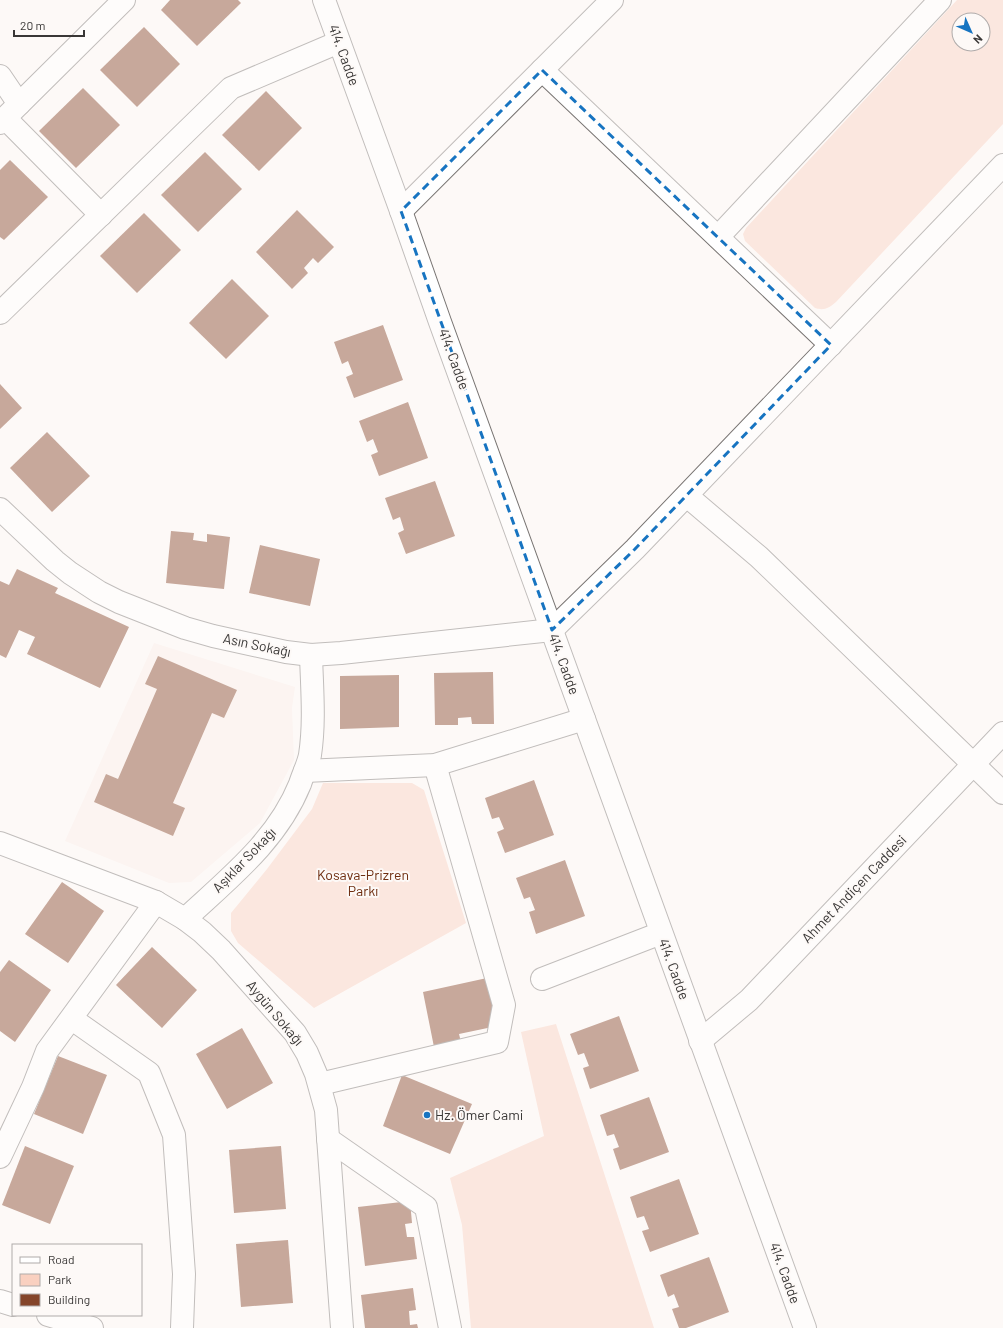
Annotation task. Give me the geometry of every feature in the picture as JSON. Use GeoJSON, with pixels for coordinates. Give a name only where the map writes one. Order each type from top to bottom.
{"type":"FeatureCollection","features":[{"type":"Feature","properties":{"kind":"street"},"geometry":{"type":"LineString","coordinates":[[8,115],[124,0]]}},
{"type":"Feature","properties":{"kind":"street","name":"414. Cadde"},"geometry":{"type":"LineString","coordinates":[[324,0],[805,1328]]}},
{"type":"Feature","properties":{"kind":"street"},"geometry":{"type":"LineString","coordinates":[[401,211],[612,0]]}},
{"type":"Feature","properties":{"kind":"street"},"geometry":{"type":"LineString","coordinates":[[718,237],[940,0]]}},
{"type":"Feature","properties":{"kind":"street"},"geometry":{"type":"LineString","coordinates":[[0,313],[231,88],[339,42]]}},
{"type":"Feature","properties":{"kind":"street"},"geometry":{"type":"LineString","coordinates":[[542,70],[831,344]]}},
{"type":"Feature","properties":{"kind":"street"},"geometry":{"type":"LineString","coordinates":[[0,76],[8,115],[101,215]]}},
{"type":"Feature","properties":{"kind":"street"},"geometry":{"type":"LineString","coordinates":[[552,630],[687,496],[1003,165]]}},
{"type":"Feature","properties":{"kind":"street"},"geometry":{"type":"LineString","coordinates":[[687,496],[759,557],[1003,793]]}},
{"type":"Feature","properties":{"kind":"street","name":"Asın Sokağı"},"geometry":{"type":"LineString","coordinates":[[0,509],[55,561],[70,573],[99,592],[119,602],[199,632],[286,652],[311,655],[341,653],[552,630]]}},
{"type":"Feature","properties":{"kind":"street","name":"Aşıklar Sokağı"},"geometry":{"type":"LineString","coordinates":[[186,919],[263,845],[288,808],[305,771],[309,757],[314,712],[311,655]]}},
{"type":"Feature","properties":{"kind":"street"},"geometry":{"type":"LineString","coordinates":[[305,771],[435,764],[584,719]]}},
{"type":"Feature","properties":{"kind":"street","name":"Ahmet Andiçen Caddesi"},"geometry":{"type":"LineString","coordinates":[[700,1041],[749,1000],[1003,733]]}},
{"type":"Feature","properties":{"kind":"street"},"geometry":{"type":"LineString","coordinates":[[320,1084],[497,1042],[504,1006],[435,764]]}},
{"type":"Feature","properties":{"kind":"street","name":"Aygün Sokağı"},"geometry":{"type":"LineString","coordinates":[[0,843],[156,902],[186,919],[221,950],[295,1032],[307,1053],[320,1084],[326,1110],[342,1328]]}},
{"type":"Feature","properties":{"kind":"street"},"geometry":{"type":"LineString","coordinates":[[0,1157],[33,1087],[47,1051],[72,1019],[156,902]]}},
{"type":"Feature","properties":{"kind":"street"},"geometry":{"type":"LineString","coordinates":[[542,979],[662,933]]}},
{"type":"Feature","properties":{"kind":"street"},"geometry":{"type":"LineString","coordinates":[[72,1019],[149,1073],[174,1135],[184,1274],[182,1328]]}},
{"type":"Feature","properties":{"kind":"street"},"geometry":{"type":"LineString","coordinates":[[328,1139],[426,1207],[450,1328]]}},
{"type":"Feature","properties":{"kind":"street"},"geometry":{"type":"LineString","coordinates":[[0,1301],[12,1305]]}},
{"type":"Feature","properties":{"kind":"street"},"geometry":{"type":"LineString","coordinates":[[51,1316],[92,1328]]}},
{"type":"Feature","properties":{"kind":"highlighted area"},"geometry":{"type":"Polygon","coordinates":[[[542,70],[831,345],[635,549],[552,630],[401,211],[542,70]]]}},
{"type":"Feature","properties":{"kind":"shaded area"},"geometry":{"type":"Polygon","coordinates":[[[154,643],[295,687],[292,708],[294,760],[260,823],[191,882],[169,883],[65,841],[154,643]]]}},
{"type":"Feature","properties":{"kind":"green space"},"geometry":{"type":"Polygon","coordinates":[[[957,0],[1003,0],[1003,124],[836,302],[826,308],[815,308],[745,241],[743,234],[746,228],[957,0]]]}},
{"type":"Feature","properties":{"kind":"green space","name":"Kosava-Prizren Parkı"},"geometry":{"type":"Polygon","coordinates":[[[323,783],[412,783],[424,790],[466,923],[314,1008],[238,943],[231,931],[231,913],[267,869],[312,809],[323,783]]]}},
{"type":"Feature","properties":{"kind":"green space"},"geometry":{"type":"Polygon","coordinates":[[[556,1024],[654,1328],[471,1328],[462,1225],[450,1178],[544,1136],[521,1032],[556,1024]]]}},
{"type":"Feature","properties":{"kind":"building"},"geometry":{"type":"Polygon","coordinates":[[[170,0],[238,0],[241,3],[197,46],[161,10],[170,0]]]}},
{"type":"Feature","properties":{"kind":"building"},"geometry":{"type":"Polygon","coordinates":[[[144,27],[180,64],[137,107],[100,70],[144,27]]]}},
{"type":"Feature","properties":{"kind":"building"},"geometry":{"type":"Polygon","coordinates":[[[83,88],[120,125],[76,168],[39,131],[83,88]]]}},
{"type":"Feature","properties":{"kind":"building"},"geometry":{"type":"Polygon","coordinates":[[[266,91],[302,128],[259,171],[222,135],[266,91]]]}},
{"type":"Feature","properties":{"kind":"building"},"geometry":{"type":"Polygon","coordinates":[[[205,152],[242,189],[198,232],[161,195],[205,152]]]}},
{"type":"Feature","properties":{"kind":"building"},"geometry":{"type":"Polygon","coordinates":[[[10,160],[48,197],[4,240],[0,237],[0,170],[10,160]]]}},
{"type":"Feature","properties":{"kind":"building"},"geometry":{"type":"Polygon","coordinates":[[[297,210],[334,247],[318,263],[313,258],[304,268],[308,273],[292,289],[256,252],[297,210]]]}},
{"type":"Feature","properties":{"kind":"building"},"geometry":{"type":"Polygon","coordinates":[[[144,213],[181,250],[137,293],[100,256],[144,213]]]}},
{"type":"Feature","properties":{"kind":"building"},"geometry":{"type":"Polygon","coordinates":[[[232,279],[269,316],[226,359],[189,323],[232,279]]]}},
{"type":"Feature","properties":{"kind":"building"},"geometry":{"type":"Polygon","coordinates":[[[383,325],[403,380],[354,398],[346,377],[353,374],[348,361],[342,364],[334,342],[383,325]]]}},
{"type":"Feature","properties":{"kind":"building"},"geometry":{"type":"Polygon","coordinates":[[[0,384],[22,408],[0,429],[0,384]]]}},
{"type":"Feature","properties":{"kind":"building"},"geometry":{"type":"Polygon","coordinates":[[[408,402],[428,458],[379,476],[371,455],[378,452],[373,439],[367,442],[359,421],[408,402]]]}},
{"type":"Feature","properties":{"kind":"building"},"geometry":{"type":"Polygon","coordinates":[[[47,432],[90,476],[52,512],[10,468],[47,432]]]}},
{"type":"Feature","properties":{"kind":"building"},"geometry":{"type":"Polygon","coordinates":[[[435,481],[455,536],[406,554],[398,533],[404,530],[400,517],[393,520],[385,498],[435,481]]]}},
{"type":"Feature","properties":{"kind":"building"},"geometry":{"type":"Polygon","coordinates":[[[171,531],[194,533],[193,540],[207,542],[207,534],[230,537],[224,589],[166,583],[171,531]]]}},
{"type":"Feature","properties":{"kind":"building"},"geometry":{"type":"Polygon","coordinates":[[[260,545],[320,559],[310,606],[249,593],[260,545]]]}},
{"type":"Feature","properties":{"kind":"building"},"geometry":{"type":"Polygon","coordinates":[[[17,569],[58,588],[55,593],[129,627],[100,688],[27,654],[35,637],[19,630],[6,658],[0,655],[0,581],[9,585],[17,569]]]}},
{"type":"Feature","properties":{"kind":"building"},"geometry":{"type":"Polygon","coordinates":[[[158,656],[237,690],[224,718],[212,713],[173,803],[185,808],[173,836],[94,802],[106,774],[118,779],[157,689],[145,684],[158,656]]]}},
{"type":"Feature","properties":{"kind":"building"},"geometry":{"type":"Polygon","coordinates":[[[493,672],[494,724],[472,724],[471,717],[458,718],[458,725],[435,725],[434,673],[493,672]]]}},
{"type":"Feature","properties":{"kind":"building"},"geometry":{"type":"Polygon","coordinates":[[[399,675],[399,727],[340,729],[340,676],[399,675]]]}},
{"type":"Feature","properties":{"kind":"building"},"geometry":{"type":"Polygon","coordinates":[[[534,780],[554,835],[505,853],[497,832],[504,829],[499,817],[492,819],[485,798],[534,780]]]}},
{"type":"Feature","properties":{"kind":"building"},"geometry":{"type":"Polygon","coordinates":[[[565,860],[585,916],[536,934],[529,912],[535,910],[530,897],[524,899],[516,878],[565,860]]]}},
{"type":"Feature","properties":{"kind":"building"},"geometry":{"type":"Polygon","coordinates":[[[62,882],[104,911],[68,963],[25,934],[62,882]]]}},
{"type":"Feature","properties":{"kind":"building"},"geometry":{"type":"Polygon","coordinates":[[[152,947],[197,990],[162,1028],[116,985],[152,947]]]}},
{"type":"Feature","properties":{"kind":"building"},"geometry":{"type":"Polygon","coordinates":[[[9,960],[51,990],[15,1042],[0,1031],[0,972],[9,960]]]}},
{"type":"Feature","properties":{"kind":"building"},"geometry":{"type":"Polygon","coordinates":[[[487,978],[497,1026],[459,1034],[462,1046],[435,1052],[423,992],[487,978]]]}},
{"type":"Feature","properties":{"kind":"building"},"geometry":{"type":"Polygon","coordinates":[[[619,1016],[639,1071],[590,1089],[583,1068],[589,1066],[584,1053],[578,1055],[570,1034],[619,1016]]]}},
{"type":"Feature","properties":{"kind":"building"},"geometry":{"type":"Polygon","coordinates":[[[242,1028],[273,1083],[227,1109],[196,1054],[242,1028]]]}},
{"type":"Feature","properties":{"kind":"building"},"geometry":{"type":"Polygon","coordinates":[[[58,1056],[107,1075],[83,1134],[34,1114],[58,1056]]]}},
{"type":"Feature","properties":{"kind":"building","name":"Hz. Ömer Cami"},"geometry":{"type":"Polygon","coordinates":[[[402,1075],[472,1104],[450,1154],[383,1126],[402,1075]]]}},
{"type":"Feature","properties":{"kind":"building"},"geometry":{"type":"Polygon","coordinates":[[[649,1097],[669,1152],[620,1170],[613,1149],[619,1147],[614,1134],[607,1136],[600,1115],[649,1097]]]}},
{"type":"Feature","properties":{"kind":"building"},"geometry":{"type":"Polygon","coordinates":[[[25,1146],[74,1166],[50,1224],[2,1205],[25,1146]]]}},
{"type":"Feature","properties":{"kind":"building"},"geometry":{"type":"Polygon","coordinates":[[[281,1146],[286,1209],[234,1213],[229,1150],[281,1146]]]}},
{"type":"Feature","properties":{"kind":"building"},"geometry":{"type":"Polygon","coordinates":[[[679,1179],[699,1234],[650,1252],[642,1231],[649,1229],[644,1216],[637,1218],[630,1197],[679,1179]]]}},
{"type":"Feature","properties":{"kind":"building"},"geometry":{"type":"Polygon","coordinates":[[[410,1201],[412,1223],[405,1224],[407,1237],[414,1237],[417,1259],[365,1266],[358,1207],[410,1201]]]}},
{"type":"Feature","properties":{"kind":"building"},"geometry":{"type":"Polygon","coordinates":[[[288,1240],[293,1303],[241,1307],[236,1244],[288,1240]]]}},
{"type":"Feature","properties":{"kind":"building"},"geometry":{"type":"Polygon","coordinates":[[[709,1257],[729,1312],[686,1328],[679,1328],[672,1309],[679,1307],[674,1294],[668,1297],[660,1275],[709,1257]]]}},
{"type":"Feature","properties":{"kind":"building"},"geometry":{"type":"Polygon","coordinates":[[[413,1288],[416,1310],[409,1311],[410,1325],[417,1324],[418,1328],[365,1328],[361,1295],[413,1288]]]}},
{"type":"Feature","properties":{"kind":"place","name":"Hz. Ömer Cami"},"geometry":{"type":"Point","coordinates":[427,1115]}}]}
